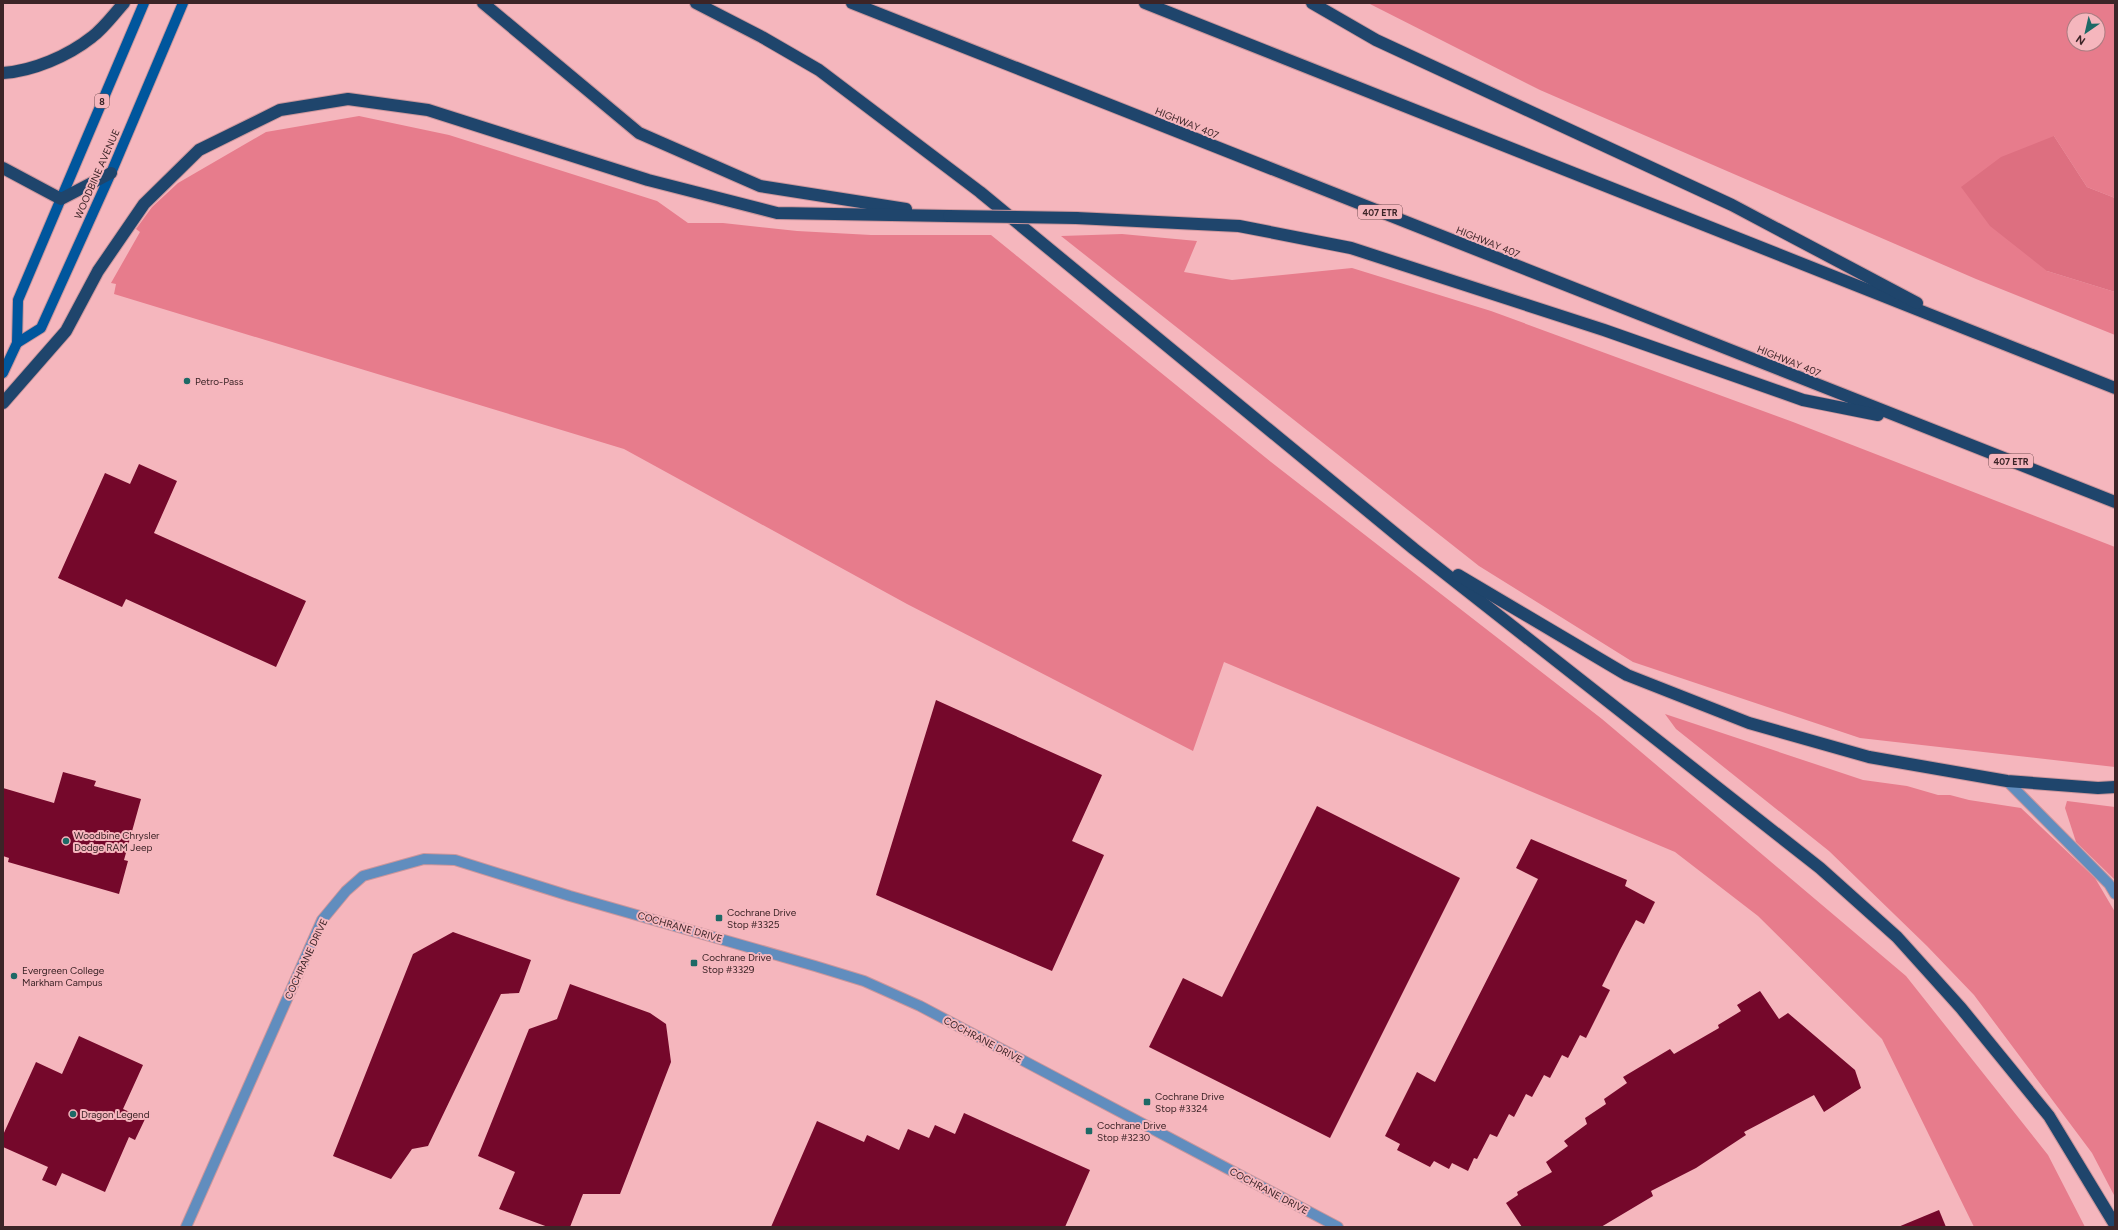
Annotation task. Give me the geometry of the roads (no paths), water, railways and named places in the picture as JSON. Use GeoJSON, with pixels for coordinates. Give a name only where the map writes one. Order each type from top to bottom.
{"type":"FeatureCollection","features":[{"type":"Feature","properties":{"kind":"highway"},"geometry":{"type":"LineString","coordinates":[[3,72],[45,63],[72,50],[93,36],[124,3]]}},
{"type":"Feature","properties":{"kind":"highway"},"geometry":{"type":"LineString","coordinates":[[483,3],[639,133],[760,186],[949,216]]}},
{"type":"Feature","properties":{"kind":"highway"},"geometry":{"type":"LineString","coordinates":[[696,3],[762,37],[819,70],[974,188],[1414,549],[1820,868],[1897,937],[1961,1008],[2049,1116],[2115,1225]]}},
{"type":"Feature","properties":{"kind":"highway","name":"HIGHWAY 407"},"geometry":{"type":"LineString","coordinates":[[852,3],[2115,502]]}},
{"type":"Feature","properties":{"kind":"highway"},"geometry":{"type":"LineString","coordinates":[[1145,3],[1975,334],[2115,388]]}},
{"type":"Feature","properties":{"kind":"highway"},"geometry":{"type":"LineString","coordinates":[[1312,3],[1376,40],[1732,205],[1975,334]]}},
{"type":"Feature","properties":{"kind":"highway"},"geometry":{"type":"LineString","coordinates":[[3,403],[66,331],[98,271],[144,204],[199,150],[280,110],[348,99],[428,110],[648,180],[777,213],[1076,218],[1239,226],[1351,248],[1589,326],[1803,400],[1908,421]]}},
{"type":"Feature","properties":{"kind":"highway"},"geometry":{"type":"LineString","coordinates":[[3,168],[61,199],[111,173]]}},
{"type":"Feature","properties":{"kind":"highway"},"geometry":{"type":"LineString","coordinates":[[1414,549],[1627,675],[1742,721],[1869,757],[2008,781],[2098,788],[2115,787]]}},
{"type":"Feature","properties":{"kind":"main road","name":"8"},"geometry":{"type":"LineString","coordinates":[[3,373],[17,343],[18,300],[144,3]]}},
{"type":"Feature","properties":{"kind":"main road","name":"WOODBINE AVENUE"},"geometry":{"type":"LineString","coordinates":[[17,343],[41,328],[111,173],[183,3]]}},
{"type":"Feature","properties":{"kind":"street"},"geometry":{"type":"LineString","coordinates":[[2008,781],[2109,884],[2115,894]]}},
{"type":"Feature","properties":{"kind":"street","name":"COCHRANE DRIVE"},"geometry":{"type":"LineString","coordinates":[[186,1227],[322,920],[346,891],[363,876],[424,859],[454,860],[570,896],[864,981],[920,1006],[1338,1227]]}},
{"type":"Feature","properties":{"kind":"place","name":"Petro-Pass"},"geometry":{"type":"Point","coordinates":[187,381]}},
{"type":"Feature","properties":{"kind":"place","name":"Woodbine Chrysler Dodge RAM Jeep"},"geometry":{"type":"Point","coordinates":[66,841]}},
{"type":"Feature","properties":{"kind":"place","name":"Cochrane Drive Stop #3325"},"geometry":{"type":"Point","coordinates":[719,918]}},
{"type":"Feature","properties":{"kind":"place","name":"Cochrane Drive Stop #3329"},"geometry":{"type":"Point","coordinates":[694,963]}},
{"type":"Feature","properties":{"kind":"place","name":"Evergreen College Markham Campus"},"geometry":{"type":"Point","coordinates":[14,976]}},
{"type":"Feature","properties":{"kind":"place","name":"Cochrane Drive Stop #3324"},"geometry":{"type":"Point","coordinates":[1147,1102]}},
{"type":"Feature","properties":{"kind":"place","name":"Dragon Legend"},"geometry":{"type":"Point","coordinates":[73,1114]}},
{"type":"Feature","properties":{"kind":"place","name":"Cochrane Drive Stop #3230"},"geometry":{"type":"Point","coordinates":[1089,1131]}}]}
